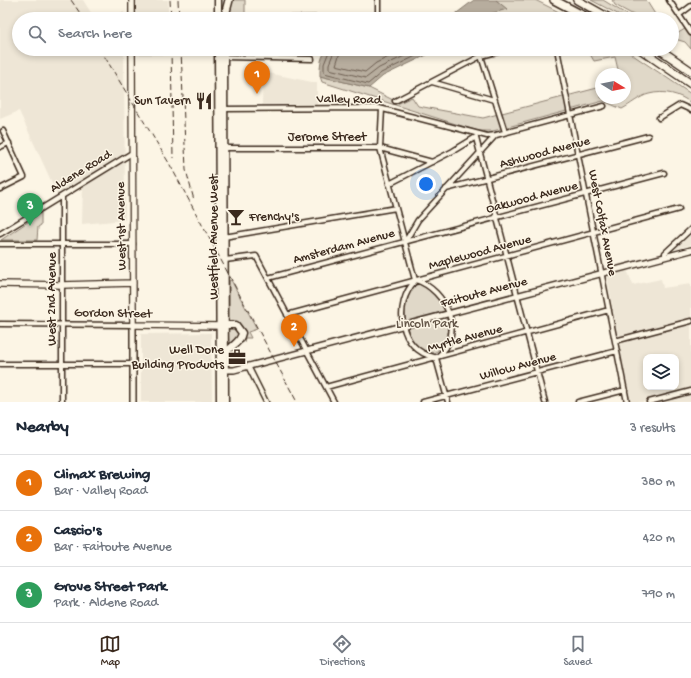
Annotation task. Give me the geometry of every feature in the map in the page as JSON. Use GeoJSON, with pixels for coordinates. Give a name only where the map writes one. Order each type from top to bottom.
{"type":"FeatureCollection","features":[{"type":"Feature","properties":{"kind":"highway"},"geometry":{"type":"LineString","coordinates":[[226,12],[229,0]]}},
{"type":"Feature","properties":{"kind":"highway"},"geometry":{"type":"LineString","coordinates":[[554,0],[577,12]]}},
{"type":"Feature","properties":{"kind":"highway"},"geometry":{"type":"LineString","coordinates":[[577,0],[598,12]]}},
{"type":"Feature","properties":{"kind":"highway"},"geometry":{"type":"LineString","coordinates":[[650,56],[691,84]]}},
{"type":"Feature","properties":{"kind":"highway"},"geometry":{"type":"LineString","coordinates":[[669,56],[691,71]]}},
{"type":"Feature","properties":{"kind":"main road"},"geometry":{"type":"LineString","coordinates":[[132,0],[132,12]]}},
{"type":"Feature","properties":{"kind":"main road"},"geometry":{"type":"LineString","coordinates":[[218,0],[218,12]]}},
{"type":"Feature","properties":{"kind":"main road"},"geometry":{"type":"LineString","coordinates":[[224,0],[224,12]]}},
{"type":"Feature","properties":{"kind":"main road","name":"West 1st Avenue"},"geometry":{"type":"LineString","coordinates":[[132,56],[133,325]]}},
{"type":"Feature","properties":{"kind":"main road","name":"Westfield Avenue West"},"geometry":{"type":"LineString","coordinates":[[221,57],[222,326],[225,357],[225,402]]}},
{"type":"Feature","properties":{"kind":"main road","name":"Westfield Avenue West"},"geometry":{"type":"LineString","coordinates":[[220,402],[220,366],[225,260],[222,237]]}},
{"type":"Feature","properties":{"kind":"main road"},"geometry":{"type":"LineString","coordinates":[[0,284],[62,285],[133,283]]}},
{"type":"Feature","properties":{"kind":"main road","name":"Gordon Street"},"geometry":{"type":"LineString","coordinates":[[133,325],[222,326]]}},
{"type":"Feature","properties":{"kind":"main road"},"geometry":{"type":"LineString","coordinates":[[222,326],[236,325],[242,334],[240,340],[230,348],[225,357]]}},
{"type":"Feature","properties":{"kind":"street"},"geometry":{"type":"LineString","coordinates":[[378,0],[378,12]]}},
{"type":"Feature","properties":{"kind":"street"},"geometry":{"type":"LineString","coordinates":[[669,0],[677,12]]}},
{"type":"Feature","properties":{"kind":"street"},"geometry":{"type":"LineString","coordinates":[[690,32],[679,15],[691,6]]}},
{"type":"Feature","properties":{"kind":"street"},"geometry":{"type":"LineString","coordinates":[[395,101],[481,56],[505,132]]}},
{"type":"Feature","properties":{"kind":"street","name":"West Colfax Avenue"},"geometry":{"type":"LineString","coordinates":[[558,56],[610,310],[627,402]]}},
{"type":"Feature","properties":{"kind":"street"},"geometry":{"type":"LineString","coordinates":[[221,57],[312,59]]}},
{"type":"Feature","properties":{"kind":"street"},"geometry":{"type":"LineString","coordinates":[[431,82],[494,100]]}},
{"type":"Feature","properties":{"kind":"street"},"geometry":{"type":"LineString","coordinates":[[659,118],[680,105],[691,110]]}},
{"type":"Feature","properties":{"kind":"street"},"geometry":{"type":"LineString","coordinates":[[496,135],[604,106]]}},
{"type":"Feature","properties":{"kind":"street","name":"Valley Road"},"geometry":{"type":"LineString","coordinates":[[222,109],[382,109],[476,136],[496,135]]}},
{"type":"Feature","properties":{"kind":"street"},"geometry":{"type":"LineString","coordinates":[[382,109],[380,148],[415,280]]}},
{"type":"Feature","properties":{"kind":"street"},"geometry":{"type":"LineString","coordinates":[[0,188],[24,177],[3,131]]}},
{"type":"Feature","properties":{"kind":"street","name":"Amsterdam Avenue"},"geometry":{"type":"LineString","coordinates":[[268,278],[405,242],[418,220],[496,135]]}},
{"type":"Feature","properties":{"kind":"street"},"geometry":{"type":"LineString","coordinates":[[389,184],[432,162],[476,136],[479,154],[545,402]]}},
{"type":"Feature","properties":{"kind":"street","name":"Ashwood Avenue"},"geometry":{"type":"LineString","coordinates":[[446,189],[648,136]]}},
{"type":"Feature","properties":{"kind":"street"},"geometry":{"type":"LineString","coordinates":[[0,147],[9,143]]}},
{"type":"Feature","properties":{"kind":"street","name":"Jerome Street"},"geometry":{"type":"LineString","coordinates":[[222,148],[380,148],[432,162]]}},
{"type":"Feature","properties":{"kind":"street","name":"Aldene Road"},"geometry":{"type":"LineString","coordinates":[[0,234],[132,153]]}},
{"type":"Feature","properties":{"kind":"street","name":"Oakwood Avenue"},"geometry":{"type":"LineString","coordinates":[[405,242],[664,172]]}},
{"type":"Feature","properties":{"kind":"street","name":"West 2nd Avenue"},"geometry":{"type":"LineString","coordinates":[[62,196],[62,402]]}},
{"type":"Feature","properties":{"kind":"street"},"geometry":{"type":"LineString","coordinates":[[222,237],[396,208]]}},
{"type":"Feature","properties":{"kind":"street","name":"Maplewood Avenue"},"geometry":{"type":"LineString","coordinates":[[287,315],[679,209]]}},
{"type":"Feature","properties":{"kind":"street"},"geometry":{"type":"LineString","coordinates":[[665,256],[664,253],[691,230]]}},
{"type":"Feature","properties":{"kind":"street"},"geometry":{"type":"LineString","coordinates":[[0,244],[133,244]]}},
{"type":"Feature","properties":{"kind":"street","name":"Faitoute Avenue"},"geometry":{"type":"LineString","coordinates":[[225,371],[307,351],[602,272],[691,250]]}},
{"type":"Feature","properties":{"kind":"street"},"geometry":{"type":"LineString","coordinates":[[225,260],[256,256],[334,402]]}},
{"type":"Feature","properties":{"kind":"street"},"geometry":{"type":"LineString","coordinates":[[415,280],[435,291],[442,300],[449,314],[452,327],[450,338],[445,349],[436,358]]}},
{"type":"Feature","properties":{"kind":"street"},"geometry":{"type":"LineString","coordinates":[[415,280],[409,287],[404,300],[403,326],[408,338],[415,346],[426,355],[436,358]]}},
{"type":"Feature","properties":{"kind":"street","name":"Myrtle Avenue"},"geometry":{"type":"LineString","coordinates":[[326,387],[610,310]]}},
{"type":"Feature","properties":{"kind":"street"},"geometry":{"type":"LineString","coordinates":[[615,340],[691,321]]}},
{"type":"Feature","properties":{"kind":"street","name":"Gordon Street"},"geometry":{"type":"LineString","coordinates":[[0,324],[133,325]]}},
{"type":"Feature","properties":{"kind":"street","name":"West 1st Avenue"},"geometry":{"type":"LineString","coordinates":[[133,325],[133,402]]}},
{"type":"Feature","properties":{"kind":"street","name":"Willow Avenue"},"geometry":{"type":"LineString","coordinates":[[423,402],[617,351]]}},
{"type":"Feature","properties":{"kind":"street"},"geometry":{"type":"LineString","coordinates":[[436,358],[448,402]]}},
{"type":"Feature","properties":{"kind":"street"},"geometry":{"type":"LineString","coordinates":[[0,364],[133,364]]}},
{"type":"Feature","properties":{"kind":"street"},"geometry":{"type":"LineString","coordinates":[[220,366],[225,371]]}},
{"type":"Feature","properties":{"kind":"street"},"geometry":{"type":"LineString","coordinates":[[248,366],[266,402]]}},
{"type":"Feature","properties":{"kind":"street"},"geometry":{"type":"LineString","coordinates":[[578,402],[625,390]]}},
{"type":"Feature","properties":{"kind":"street"},"geometry":{"type":"LineString","coordinates":[[649,402],[691,391]]}},
{"type":"Feature","properties":{"kind":"shaded area"},"geometry":{"type":"Polygon","coordinates":[[[0,0],[83,0],[91,12],[12,12],[12,56],[124,56],[125,220],[82,224],[83,184],[59,198],[19,111],[0,119],[0,0]]]}},
{"type":"Feature","properties":{"kind":"shaded area"},"geometry":{"type":"Polygon","coordinates":[[[134,0],[168,0],[168,12],[134,12],[134,0]]]}},
{"type":"Feature","properties":{"kind":"shaded area"},"geometry":{"type":"Polygon","coordinates":[[[263,72],[317,83],[317,105],[262,105],[263,72]]]}},
{"type":"Feature","properties":{"kind":"shaded area"},"geometry":{"type":"Polygon","coordinates":[[[691,234],[691,245],[672,250],[691,234]]]}},
{"type":"Feature","properties":{"kind":"shaded area"},"geometry":{"type":"Polygon","coordinates":[[[627,270],[633,285],[661,279],[663,288],[691,284],[691,402],[629,402],[607,276],[627,270]]]}},
{"type":"Feature","properties":{"kind":"shaded area"},"geometry":{"type":"Polygon","coordinates":[[[211,333],[212,402],[141,402],[141,334],[211,333]]]}},
{"type":"Feature","properties":{"kind":"green space"},"geometry":{"type":"Polygon","coordinates":[[[232,0],[245,0],[245,12],[229,12],[228,7],[232,0]]]}},
{"type":"Feature","properties":{"kind":"green space"},"geometry":{"type":"Polygon","coordinates":[[[496,0],[535,0],[559,12],[495,12],[506,9],[496,0]]]}},
{"type":"Feature","properties":{"kind":"green space"},"geometry":{"type":"Polygon","coordinates":[[[591,0],[603,0],[623,12],[614,12],[591,0]]]}},
{"type":"Feature","properties":{"kind":"green space"},"geometry":{"type":"Polygon","coordinates":[[[612,0],[646,0],[654,12],[628,12],[615,5],[612,0]]]}},
{"type":"Feature","properties":{"kind":"green space"},"geometry":{"type":"Polygon","coordinates":[[[688,27],[691,31],[691,49],[685,42],[679,40],[679,33],[688,27]]]}},
{"type":"Feature","properties":{"kind":"green space"},"geometry":{"type":"Polygon","coordinates":[[[591,56],[634,56],[691,94],[691,103],[677,95],[660,92],[649,94],[631,104],[631,68],[618,68],[615,57],[594,61],[591,56]]]}},
{"type":"Feature","properties":{"kind":"green space"},"geometry":{"type":"Polygon","coordinates":[[[320,76],[369,88],[399,103],[412,97],[418,106],[483,118],[595,89],[595,103],[493,131],[478,131],[322,82],[320,76]]]}},
{"type":"Feature","properties":{"kind":"green space"},"geometry":{"type":"Polygon","coordinates":[[[610,104],[630,104],[622,109],[610,104]]]}},
{"type":"Feature","properties":{"kind":"green space"},"geometry":{"type":"Polygon","coordinates":[[[41,213],[41,225],[38,227],[37,240],[1,240],[41,213]]]}},
{"type":"Feature","properties":{"kind":"green space"},"geometry":{"type":"Polygon","coordinates":[[[231,280],[257,329],[248,332],[251,338],[245,338],[244,342],[240,344],[243,339],[243,330],[237,323],[229,322],[229,281],[231,280]]]}},
{"type":"Feature","properties":{"kind":"green space","name":"Lincoln Park"},"geometry":{"type":"Polygon","coordinates":[[[419,284],[426,286],[437,296],[442,303],[447,319],[447,334],[445,342],[441,348],[432,353],[427,353],[416,346],[409,333],[405,317],[405,301],[408,293],[412,288],[419,284]]]}},
{"type":"Feature","properties":{"kind":"green space"},"geometry":{"type":"Polygon","coordinates":[[[228,327],[234,327],[239,334],[236,341],[229,345],[228,327]]]}},
{"type":"Feature","properties":{"kind":"water"},"geometry":{"type":"Polygon","coordinates":[[[474,0],[496,0],[507,9],[497,12],[458,12],[474,0]]]}},
{"type":"Feature","properties":{"kind":"water"},"geometry":{"type":"Polygon","coordinates":[[[323,56],[424,56],[383,76],[369,88],[320,76],[323,56]]]}},
{"type":"Feature","properties":{"kind":"railway"},"geometry":{"type":"LineString","coordinates":[[71,0],[79,12]]}},
{"type":"Feature","properties":{"kind":"railway"},"geometry":{"type":"LineString","coordinates":[[170,0],[171,12]]}},
{"type":"Feature","properties":{"kind":"railway"},"geometry":{"type":"LineString","coordinates":[[178,0],[179,12]]}},
{"type":"Feature","properties":{"kind":"railway"},"geometry":{"type":"LineString","coordinates":[[104,56],[169,163],[297,402]]}},
{"type":"Feature","properties":{"kind":"railway"},"geometry":{"type":"LineString","coordinates":[[171,56],[173,158]]}},
{"type":"Feature","properties":{"kind":"railway"},"geometry":{"type":"LineString","coordinates":[[181,56],[186,170],[194,200]]}},
{"type":"Feature","properties":{"kind":"place","name":"Climax Brewing"},"geometry":{"type":"Point","coordinates":[257,94]}},
{"type":"Feature","properties":{"kind":"place","name":"Sun Tavern"},"geometry":{"type":"Point","coordinates":[204,101]}},
{"type":"Feature","properties":{"kind":"place","name":"Frenchy's"},"geometry":{"type":"Point","coordinates":[236,217]}},
{"type":"Feature","properties":{"kind":"place","name":"Grove Street Park"},"geometry":{"type":"Point","coordinates":[30,226]}},
{"type":"Feature","properties":{"kind":"place","name":"Cascio's"},"geometry":{"type":"Point","coordinates":[294,347]}},
{"type":"Feature","properties":{"kind":"place","name":"Well Done Building Products"},"geometry":{"type":"Point","coordinates":[237,357]}}]}
